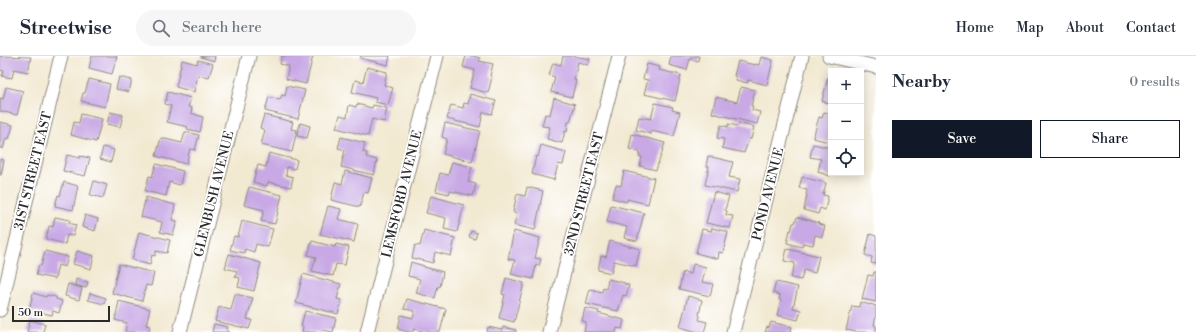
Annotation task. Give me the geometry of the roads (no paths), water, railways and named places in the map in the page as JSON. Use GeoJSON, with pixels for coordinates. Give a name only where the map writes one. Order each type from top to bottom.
{"type":"FeatureCollection","features":[{"type":"Feature","properties":{"kind":"street","name":"31ST STREET EAST"},"geometry":{"type":"LineString","coordinates":[[0,310],[61,56]]}},
{"type":"Feature","properties":{"kind":"street","name":"GLENBUSH AVENUE"},"geometry":{"type":"LineString","coordinates":[[180,332],[249,56]]}},
{"type":"Feature","properties":{"kind":"street","name":"LEMSFORD AVENUE"},"geometry":{"type":"LineString","coordinates":[[367,332],[437,56]]}},
{"type":"Feature","properties":{"kind":"street","name":"32ND STREET EAST"},"geometry":{"type":"LineString","coordinates":[[549,332],[619,56]]}},
{"type":"Feature","properties":{"kind":"street","name":"POND AVENUE"},"geometry":{"type":"LineString","coordinates":[[733,332],[802,56]]}},
{"type":"Feature","properties":{"kind":"street"},"geometry":{"type":"LineString","coordinates":[[829,56],[876,67]]}}]}
